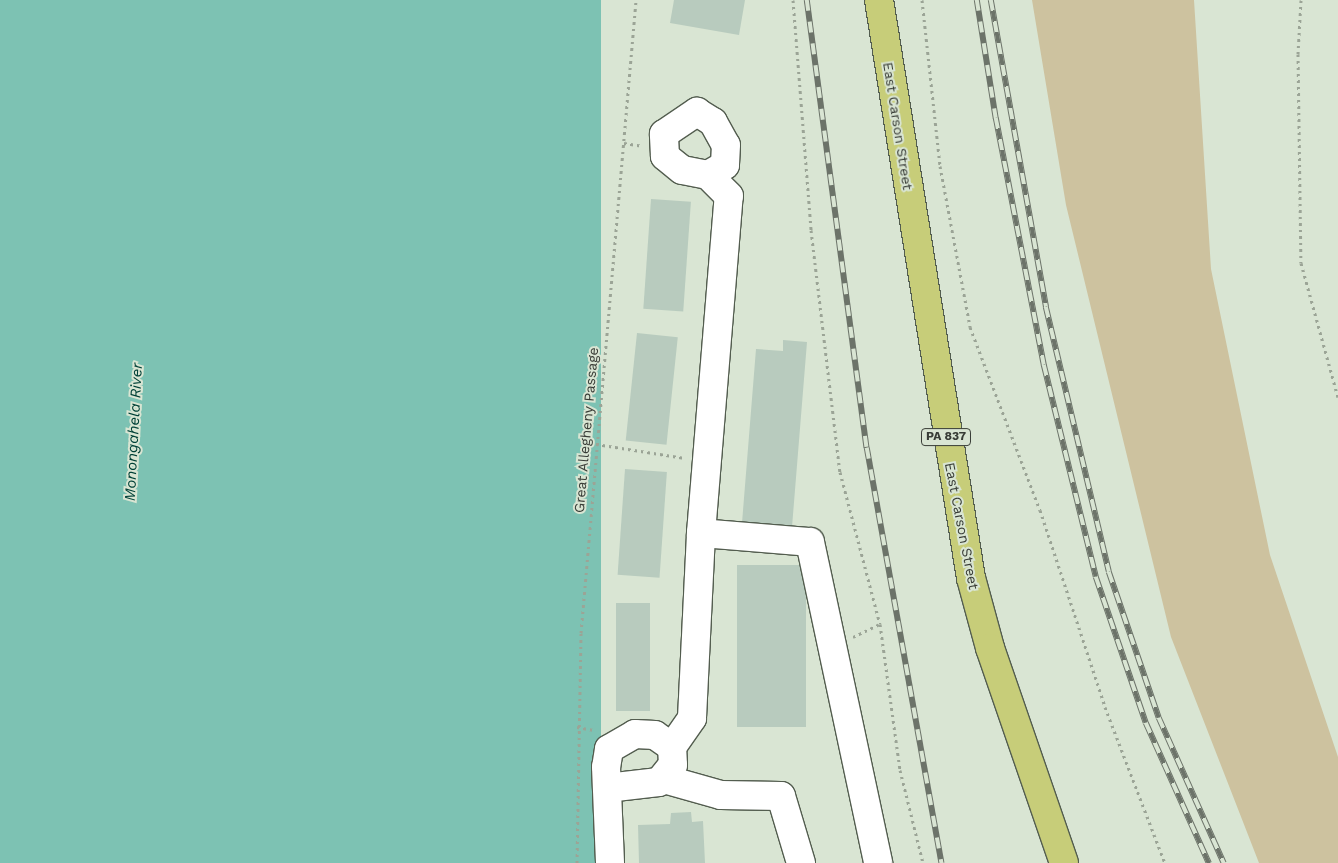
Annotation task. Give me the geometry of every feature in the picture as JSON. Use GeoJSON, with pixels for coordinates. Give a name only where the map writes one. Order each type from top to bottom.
{"type":"FeatureCollection","features":[{"type":"Feature","properties":{"kind":"main road","name":"East Carson Street"},"geometry":{"type":"LineString","coordinates":[[879,0],[971,578],[990,648],[1064,863]]}},
{"type":"Feature","properties":{"kind":"street"},"geometry":{"type":"LineString","coordinates":[[672,747],[692,718],[701,533],[729,196],[708,175]]}},
{"type":"Feature","properties":{"kind":"street"},"geometry":{"type":"LineString","coordinates":[[701,533],[810,542],[878,863]]}},
{"type":"Feature","properties":{"kind":"street"},"geometry":{"type":"LineString","coordinates":[[607,788],[648,786],[664,778],[673,765],[672,747],[666,740],[645,734],[626,736],[616,742],[607,757],[607,788],[610,863]]}},
{"type":"Feature","properties":{"kind":"street"},"geometry":{"type":"LineString","coordinates":[[664,778],[721,795],[781,796],[801,863]]}},
{"type":"Feature","properties":{"kind":"path","name":"Great Allegheny Passage"},"geometry":{"type":"LineString","coordinates":[[576,863],[581,633],[636,0]]}},
{"type":"Feature","properties":{"kind":"path"},"geometry":{"type":"LineString","coordinates":[[793,0],[811,230],[840,472],[880,624],[900,770],[923,863]]}},
{"type":"Feature","properties":{"kind":"path"},"geometry":{"type":"LineString","coordinates":[[922,0],[940,166],[970,326],[1040,510],[1105,707],[1165,863]]}},
{"type":"Feature","properties":{"kind":"path"},"geometry":{"type":"LineString","coordinates":[[1301,0],[1298,54],[1301,263],[1338,397]]}},
{"type":"Feature","properties":{"kind":"path"},"geometry":{"type":"LineString","coordinates":[[596,444],[634,448],[644,454],[708,460]]}},
{"type":"Feature","properties":{"kind":"shaded area"},"geometry":{"type":"Polygon","coordinates":[[[1032,0],[1194,0],[1211,269],[1270,555],[1338,757],[1338,863],[1259,863],[1171,637],[1066,205],[1032,0]]]}},
{"type":"Feature","properties":{"kind":"water","name":"Monongahela River"},"geometry":{"type":"Polygon","coordinates":[[[0,0],[601,0],[601,863],[0,863],[0,0]]]}},
{"type":"Feature","properties":{"kind":"building"},"geometry":{"type":"Polygon","coordinates":[[[674,0],[745,0],[739,35],[670,23],[674,0]]]}},
{"type":"Feature","properties":{"kind":"building"},"geometry":{"type":"Polygon","coordinates":[[[651,199],[691,202],[683,312],[643,309],[651,199]]]}},
{"type":"Feature","properties":{"kind":"building"},"geometry":{"type":"Polygon","coordinates":[[[637,333],[678,337],[666,445],[626,440],[637,333]]]}},
{"type":"Feature","properties":{"kind":"building"},"geometry":{"type":"Polygon","coordinates":[[[783,340],[807,342],[792,527],[742,523],[756,349],[783,351],[783,340]]]}},
{"type":"Feature","properties":{"kind":"building"},"geometry":{"type":"Polygon","coordinates":[[[625,469],[667,472],[660,578],[618,575],[625,469]]]}},
{"type":"Feature","properties":{"kind":"building"},"geometry":{"type":"Polygon","coordinates":[[[737,565],[806,565],[806,727],[737,727],[737,565]]]}},
{"type":"Feature","properties":{"kind":"building"},"geometry":{"type":"Polygon","coordinates":[[[616,603],[650,603],[650,711],[616,711],[616,603]]]}},
{"type":"Feature","properties":{"kind":"building"},"geometry":{"type":"Polygon","coordinates":[[[691,812],[692,822],[703,821],[705,863],[639,863],[638,825],[670,824],[671,813],[691,812]]]}},
{"type":"Feature","properties":{"kind":"railway"},"geometry":{"type":"LineString","coordinates":[[807,0],[867,448],[942,863]]}},
{"type":"Feature","properties":{"kind":"railway"},"geometry":{"type":"LineString","coordinates":[[977,0],[996,118],[1044,365],[1096,577],[1146,723],[1209,863]]}},
{"type":"Feature","properties":{"kind":"railway"},"geometry":{"type":"LineString","coordinates":[[991,0],[1046,307],[1109,572],[1159,718],[1224,863]]}}]}
